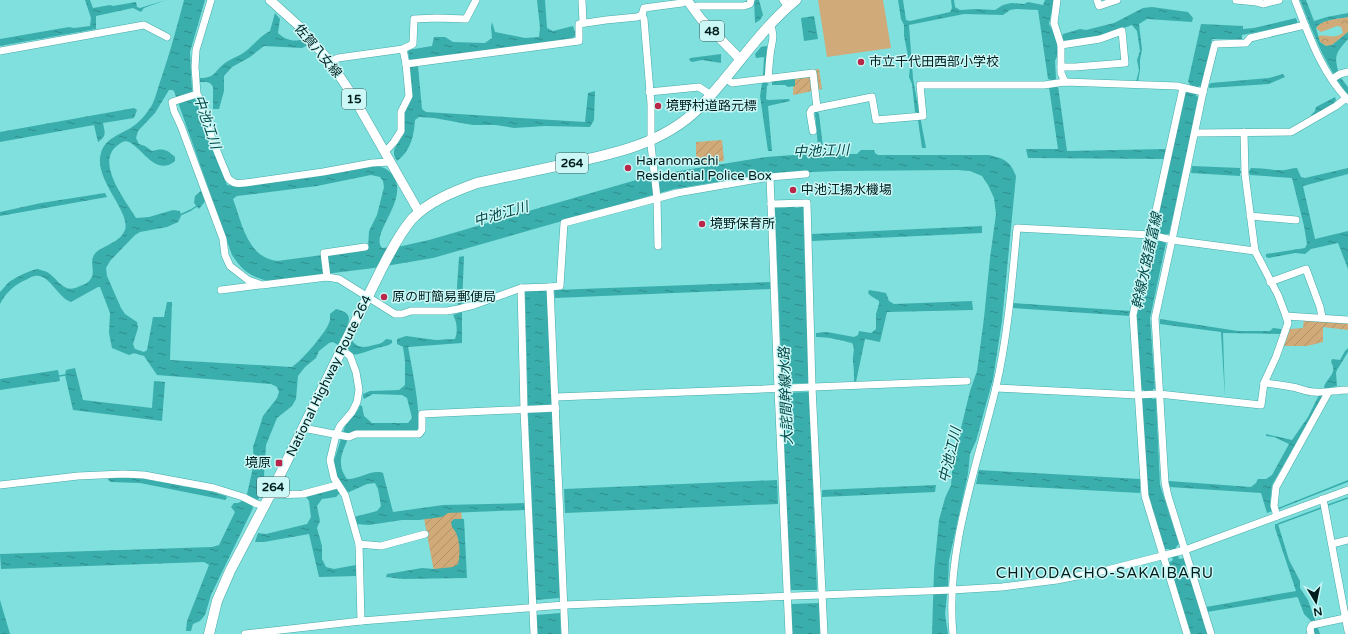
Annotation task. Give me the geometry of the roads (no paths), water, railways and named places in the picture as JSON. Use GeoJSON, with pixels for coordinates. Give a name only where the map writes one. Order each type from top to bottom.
{"type":"FeatureCollection","features":[{"type":"Feature","properties":{"kind":"highway","name":"264"},"geometry":{"type":"LineString","coordinates":[[419,212],[433,202],[477,183],[606,155],[651,140],[682,122],[698,109],[786,3],[796,0]]}},
{"type":"Feature","properties":{"kind":"highway","name":"National Highway Route 264"},"geometry":{"type":"LineString","coordinates":[[209,634],[220,595],[260,505],[270,495],[394,245],[411,220],[419,212]]}},
{"type":"Feature","properties":{"kind":"main road","name":"佐賀八女線"},"geometry":{"type":"LineString","coordinates":[[270,0],[300,27],[330,62],[351,93],[419,212]]}},
{"type":"Feature","properties":{"kind":"main road","name":"48"},"geometry":{"type":"LineString","coordinates":[[689,3],[701,18],[740,59]]}},
{"type":"Feature","properties":{"kind":"street"},"geometry":{"type":"LineString","coordinates":[[211,0],[196,50],[195,67],[197,94],[201,101],[212,139],[228,178],[236,184],[322,172],[372,163],[391,162]]}},
{"type":"Feature","properties":{"kind":"street"},"geometry":{"type":"LineString","coordinates":[[330,62],[338,58],[403,48],[413,44],[414,19],[466,19],[476,0]]}},
{"type":"Feature","properties":{"kind":"street"},"geometry":{"type":"LineString","coordinates":[[582,0],[583,23]]}},
{"type":"Feature","properties":{"kind":"street"},"geometry":{"type":"LineString","coordinates":[[658,246],[657,198],[651,140],[644,19],[642,15],[644,8],[682,3],[689,3],[698,6],[744,6],[750,4],[751,0]]}},
{"type":"Feature","properties":{"kind":"street"},"geometry":{"type":"LineString","coordinates":[[1057,0],[1054,23],[1060,41],[1061,73],[1065,82]]}},
{"type":"Feature","properties":{"kind":"street"},"geometry":{"type":"LineString","coordinates":[[1097,0],[1099,6],[1117,0]]}},
{"type":"Feature","properties":{"kind":"street"},"geometry":{"type":"LineString","coordinates":[[1236,0],[1255,1],[1264,4],[1279,0]]}},
{"type":"Feature","properties":{"kind":"street"},"geometry":{"type":"LineString","coordinates":[[1195,133],[1291,132],[1347,99],[1335,76],[1318,56],[1295,0]]}},
{"type":"Feature","properties":{"kind":"street"},"geometry":{"type":"LineString","coordinates":[[410,64],[579,41],[579,24],[637,17],[642,15]]}},
{"type":"Feature","properties":{"kind":"street"},"geometry":{"type":"LineString","coordinates":[[768,79],[770,54],[774,41],[773,31],[770,24]]}},
{"type":"Feature","properties":{"kind":"street"},"geometry":{"type":"LineString","coordinates":[[0,51],[144,25],[167,37]]}},
{"type":"Feature","properties":{"kind":"street"},"geometry":{"type":"LineString","coordinates":[[1211,634],[1186,555],[1182,551],[1166,485],[1157,394],[1154,318],[1169,240],[1195,133],[1201,92],[1215,44],[1246,43],[1250,38],[1306,25]]}},
{"type":"Feature","properties":{"kind":"street"},"geometry":{"type":"LineString","coordinates":[[1060,41],[1100,39],[1122,31],[1125,63],[1061,67]]}},
{"type":"Feature","properties":{"kind":"street"},"geometry":{"type":"LineString","coordinates":[[385,152],[394,142],[400,131],[401,112],[409,96],[410,64],[403,48]]}},
{"type":"Feature","properties":{"kind":"street"},"geometry":{"type":"LineString","coordinates":[[1335,76],[1348,72]]}},
{"type":"Feature","properties":{"kind":"street"},"geometry":{"type":"LineString","coordinates":[[725,78],[732,83],[813,73],[817,108]]}},
{"type":"Feature","properties":{"kind":"street"},"geometry":{"type":"LineString","coordinates":[[813,131],[810,113],[812,109],[872,97],[876,120],[923,116],[920,85],[1053,84],[1065,82],[1178,86],[1201,92]]}},
{"type":"Feature","properties":{"kind":"street"},"geometry":{"type":"LineString","coordinates":[[649,92],[699,87],[711,95]]}},
{"type":"Feature","properties":{"kind":"street"},"geometry":{"type":"LineString","coordinates":[[1185,88],[1153,236],[1133,315],[1140,395],[1143,486],[1145,496],[1167,555],[1187,634]]}},
{"type":"Feature","properties":{"kind":"street"},"geometry":{"type":"LineString","coordinates":[[197,94],[172,102],[174,111],[223,239],[225,255],[230,266],[248,280],[262,285]]}},
{"type":"Feature","properties":{"kind":"street"},"geometry":{"type":"LineString","coordinates":[[996,388],[1140,395],[1157,394],[1261,405],[1264,383],[1286,332],[1288,323],[1255,251],[1245,172],[1244,132]]}},
{"type":"Feature","properties":{"kind":"street"},"geometry":{"type":"LineString","coordinates":[[221,290],[327,277],[339,279],[395,314],[402,314],[411,311],[447,311],[461,309],[521,288],[550,291],[560,286],[564,223],[677,193],[770,177],[806,174]]}},
{"type":"Feature","properties":{"kind":"street"},"geometry":{"type":"LineString","coordinates":[[770,177],[789,634]]}},
{"type":"Feature","properties":{"kind":"street"},"geometry":{"type":"LineString","coordinates":[[771,204],[807,203],[812,388],[824,634]]}},
{"type":"Feature","properties":{"kind":"street"},"geometry":{"type":"LineString","coordinates":[[1250,216],[1296,220]]}},
{"type":"Feature","properties":{"kind":"street"},"geometry":{"type":"LineString","coordinates":[[953,634],[951,614],[954,565],[996,388],[1009,311],[1017,228],[1153,236],[1169,240],[1255,251]]}},
{"type":"Feature","properties":{"kind":"street"},"geometry":{"type":"LineString","coordinates":[[327,277],[324,253],[365,247]]}},
{"type":"Feature","properties":{"kind":"street"},"geometry":{"type":"LineString","coordinates":[[1270,282],[1306,269],[1320,307],[1322,317]]}},
{"type":"Feature","properties":{"kind":"street"},"geometry":{"type":"LineString","coordinates":[[521,288],[524,410],[534,634]]}},
{"type":"Feature","properties":{"kind":"street"},"geometry":{"type":"LineString","coordinates":[[550,291],[556,397],[565,634]]}},
{"type":"Feature","properties":{"kind":"street"},"geometry":{"type":"LineString","coordinates":[[1286,316],[1322,317],[1348,320]]}},
{"type":"Feature","properties":{"kind":"street"},"geometry":{"type":"LineString","coordinates":[[344,347],[350,356],[356,372],[359,390],[357,402],[352,412],[340,426],[342,436],[330,460],[334,478],[337,485],[345,495],[359,544],[361,621]]}},
{"type":"Feature","properties":{"kind":"street"},"geometry":{"type":"LineString","coordinates":[[556,397],[968,381]]}},
{"type":"Feature","properties":{"kind":"street"},"geometry":{"type":"LineString","coordinates":[[1264,383],[1293,387],[1313,392],[1321,391],[1328,393],[1348,390]]}},
{"type":"Feature","properties":{"kind":"street"},"geometry":{"type":"LineString","coordinates":[[1278,516],[1274,506],[1276,487],[1328,393]]}},
{"type":"Feature","properties":{"kind":"street"},"geometry":{"type":"LineString","coordinates":[[303,428],[342,436],[356,434],[419,434],[422,430],[422,414],[556,408]]}},
{"type":"Feature","properties":{"kind":"street"},"geometry":{"type":"LineString","coordinates":[[0,485],[78,476],[123,474],[144,475],[214,488],[260,505]]}},
{"type":"Feature","properties":{"kind":"street"},"geometry":{"type":"LineString","coordinates":[[270,495],[303,494],[337,485]]}},
{"type":"Feature","properties":{"kind":"street"},"geometry":{"type":"LineString","coordinates":[[245,634],[361,621],[564,605],[952,590],[1002,587],[1057,580],[1107,570],[1182,551],[1348,490]]}},
{"type":"Feature","properties":{"kind":"street"},"geometry":{"type":"LineString","coordinates":[[1322,500],[1332,544],[1348,631]]}},
{"type":"Feature","properties":{"kind":"street"},"geometry":{"type":"LineString","coordinates":[[359,544],[382,546],[425,534]]}},
{"type":"Feature","properties":{"kind":"street"},"geometry":{"type":"LineString","coordinates":[[1332,544],[1348,540]]}},
{"type":"Feature","properties":{"kind":"street"},"geometry":{"type":"LineString","coordinates":[[1311,634],[1310,629],[1314,624],[1345,618]]}},
{"type":"Feature","properties":{"kind":"water"},"geometry":{"type":"Polygon","coordinates":[[[85,0],[90,0],[93,8],[136,2],[137,7],[140,8],[166,0],[144,8],[141,12],[133,8],[96,16],[96,29],[0,46],[0,39],[69,27],[74,28],[90,26],[91,18],[85,0]]]}},
{"type":"Feature","properties":{"kind":"water"},"geometry":{"type":"Polygon","coordinates":[[[184,0],[205,0],[190,52],[192,90],[227,185],[235,186],[371,165],[384,168],[391,173],[396,182],[397,193],[381,233],[380,241],[382,248],[402,246],[429,240],[650,176],[766,157],[807,154],[857,154],[861,150],[874,150],[878,155],[989,155],[1006,161],[1012,167],[1016,176],[1002,321],[993,379],[976,441],[970,454],[968,474],[949,560],[945,614],[948,634],[932,634],[934,571],[939,520],[945,498],[951,485],[953,461],[970,391],[977,371],[984,318],[996,214],[994,198],[982,176],[970,171],[957,170],[836,171],[766,174],[674,189],[433,258],[374,268],[268,281],[251,275],[232,255],[174,91],[172,90],[169,90],[155,113],[138,131],[136,138],[139,144],[152,151],[162,149],[169,152],[175,157],[175,161],[168,165],[162,166],[156,164],[134,145],[126,141],[118,145],[111,152],[109,161],[114,182],[136,218],[149,217],[173,210],[180,211],[181,216],[178,222],[167,227],[140,232],[135,235],[110,261],[106,268],[107,276],[121,308],[125,314],[137,322],[138,328],[133,344],[135,349],[144,352],[147,350],[153,317],[164,317],[167,302],[172,302],[170,360],[292,367],[319,338],[328,325],[330,314],[336,309],[348,314],[349,319],[347,326],[350,337],[355,344],[368,347],[381,343],[386,339],[392,340],[392,343],[352,355],[341,338],[338,345],[333,342],[329,343],[319,351],[316,358],[305,367],[298,376],[296,399],[292,406],[277,418],[266,445],[263,491],[258,500],[254,501],[252,505],[253,508],[211,595],[205,615],[200,621],[193,624],[191,631],[186,631],[187,621],[209,565],[204,562],[1,569],[0,554],[212,547],[219,545],[235,512],[231,507],[234,503],[242,501],[245,502],[249,497],[247,494],[254,463],[253,447],[263,416],[277,398],[279,392],[277,387],[271,384],[157,375],[144,356],[134,353],[129,355],[112,348],[109,333],[110,313],[100,287],[71,302],[66,300],[45,278],[34,276],[12,288],[0,304],[0,292],[8,283],[22,274],[35,269],[47,272],[69,289],[85,284],[89,281],[93,274],[92,260],[95,253],[122,235],[125,230],[123,214],[102,173],[100,163],[101,153],[109,140],[135,125],[152,105],[184,0]],[[371,175],[317,186],[237,196],[233,199],[247,238],[259,253],[267,258],[277,261],[368,249],[369,231],[377,215],[384,187],[383,181],[380,177],[371,175]]]}},
{"type":"Feature","properties":{"kind":"water"},"geometry":{"type":"Polygon","coordinates":[[[537,0],[545,0],[547,28],[553,31],[573,26],[575,36],[571,39],[413,60],[409,59],[408,50],[432,46],[434,37],[445,37],[453,42],[485,43],[492,38],[492,22],[495,32],[525,38],[539,37],[540,28],[537,0]]]}},
{"type":"Feature","properties":{"kind":"water"},"geometry":{"type":"Polygon","coordinates":[[[754,0],[759,0],[763,15],[760,20],[755,23],[754,0]]]}},
{"type":"Feature","properties":{"kind":"water"},"geometry":{"type":"Polygon","coordinates":[[[898,0],[903,0],[906,20],[910,21],[950,12],[952,8],[951,0],[954,0],[955,7],[960,10],[995,10],[1003,5],[1011,3],[1024,4],[1028,2],[1043,5],[1045,0],[1054,0],[1049,24],[1057,39],[1062,38],[1063,34],[1080,29],[1086,30],[1114,23],[1143,8],[1152,7],[1188,12],[1193,18],[1192,22],[1147,19],[1139,24],[1142,49],[1138,82],[1136,82],[1139,70],[1137,60],[1140,51],[1137,31],[1132,25],[1099,37],[1065,42],[1063,39],[1058,41],[1058,54],[1055,61],[1056,79],[1053,80],[1054,86],[1058,86],[1067,151],[1166,149],[1164,159],[1028,158],[1026,149],[1058,149],[1049,87],[1052,86],[1051,80],[1048,79],[1038,10],[1016,9],[1010,10],[1003,15],[964,14],[909,25],[913,79],[926,148],[922,148],[917,113],[915,112],[912,84],[909,77],[910,66],[904,36],[904,25],[901,19],[898,0]]]}},
{"type":"Feature","properties":{"kind":"water"},"geometry":{"type":"Polygon","coordinates":[[[1300,0],[1306,0],[1314,21],[1348,13],[1348,17],[1326,21],[1316,28],[1320,42],[1326,46],[1332,45],[1348,32],[1348,39],[1337,53],[1336,60],[1338,70],[1337,73],[1348,87],[1348,95],[1326,61],[1300,0]]]}},
{"type":"Feature","properties":{"kind":"water"},"geometry":{"type":"Polygon","coordinates":[[[275,13],[280,19],[278,33],[289,40],[296,41],[302,39],[308,45],[302,48],[264,46],[250,57],[232,67],[224,76],[224,91],[219,109],[213,109],[213,87],[209,83],[200,82],[200,78],[209,77],[214,74],[221,66],[244,53],[263,35],[270,31],[275,13]]]}},
{"type":"Feature","properties":{"kind":"water"},"geometry":{"type":"Polygon","coordinates":[[[814,16],[818,39],[804,41],[801,18],[814,16]]]}},
{"type":"Feature","properties":{"kind":"water"},"geometry":{"type":"Polygon","coordinates":[[[1296,18],[1298,24],[1242,35],[1242,39],[1212,39],[1202,87],[1199,86],[1196,96],[1199,97],[1169,234],[1165,234],[1163,242],[1166,243],[1150,318],[1155,389],[1153,389],[1153,391],[1145,392],[1144,390],[1140,390],[1137,315],[1152,241],[1156,241],[1158,233],[1155,231],[1185,93],[1188,92],[1190,84],[1188,82],[1201,24],[1243,26],[1243,29],[1254,28],[1296,18]]]}},
{"type":"Feature","properties":{"kind":"water"},"geometry":{"type":"Polygon","coordinates":[[[767,46],[766,77],[763,77],[764,57],[756,58],[755,54],[761,47],[767,46]]]}},
{"type":"Feature","properties":{"kind":"water"},"geometry":{"type":"Polygon","coordinates":[[[721,54],[721,63],[702,60],[692,62],[689,60],[690,58],[721,54]]]}},
{"type":"Feature","properties":{"kind":"water"},"geometry":{"type":"Polygon","coordinates":[[[418,66],[422,109],[426,112],[585,122],[588,93],[595,91],[594,120],[590,127],[545,126],[514,128],[496,125],[473,125],[434,118],[419,117],[415,120],[413,137],[409,148],[397,161],[394,155],[394,150],[400,138],[409,70],[410,67],[418,66]]]}},
{"type":"Feature","properties":{"kind":"water"},"geometry":{"type":"Polygon","coordinates":[[[1283,74],[1285,77],[1269,84],[1209,88],[1211,83],[1269,78],[1283,74]]]}},
{"type":"Feature","properties":{"kind":"water"},"geometry":{"type":"Polygon","coordinates":[[[795,78],[795,86],[788,87],[785,85],[772,85],[772,80],[795,78]]]}},
{"type":"Feature","properties":{"kind":"water"},"geometry":{"type":"Polygon","coordinates":[[[765,82],[769,84],[767,86],[766,99],[789,99],[790,101],[768,106],[772,151],[768,151],[760,96],[762,83],[765,82]]]}},
{"type":"Feature","properties":{"kind":"water"},"geometry":{"type":"Polygon","coordinates":[[[1335,97],[1336,100],[1331,106],[1312,117],[1311,115],[1315,111],[1316,107],[1335,97]]]}},
{"type":"Feature","properties":{"kind":"water"},"geometry":{"type":"Polygon","coordinates":[[[134,108],[137,110],[134,118],[103,123],[105,134],[98,142],[94,125],[0,142],[0,132],[134,108]]]}},
{"type":"Feature","properties":{"kind":"water"},"geometry":{"type":"Polygon","coordinates":[[[815,112],[818,112],[819,114],[823,147],[818,148],[815,112]]]}},
{"type":"Feature","properties":{"kind":"water"},"geometry":{"type":"Polygon","coordinates":[[[1192,166],[1240,168],[1240,171],[1249,171],[1251,168],[1283,170],[1297,168],[1301,177],[1305,178],[1348,168],[1348,174],[1303,186],[1315,239],[1348,231],[1348,269],[1338,243],[1311,249],[1305,254],[1295,253],[1269,258],[1266,257],[1266,254],[1305,248],[1307,244],[1292,178],[1250,175],[1249,173],[1240,173],[1240,176],[1191,173],[1192,166]]]}},
{"type":"Feature","properties":{"kind":"water"},"geometry":{"type":"Polygon","coordinates":[[[202,190],[206,200],[199,209],[194,203],[195,196],[202,190]]]}},
{"type":"Feature","properties":{"kind":"water"},"geometry":{"type":"Polygon","coordinates":[[[105,193],[107,197],[0,216],[0,212],[41,203],[105,193]]]}},
{"type":"Feature","properties":{"kind":"water"},"geometry":{"type":"Polygon","coordinates":[[[787,205],[795,205],[795,208],[803,207],[809,383],[782,384],[775,208],[787,208],[787,205]]]}},
{"type":"Feature","properties":{"kind":"water"},"geometry":{"type":"Polygon","coordinates":[[[982,226],[982,233],[812,241],[811,234],[982,226]]]}},
{"type":"Feature","properties":{"kind":"water"},"geometry":{"type":"Polygon","coordinates":[[[464,256],[462,306],[458,307],[457,287],[459,257],[464,256]]]}},
{"type":"Feature","properties":{"kind":"water"},"geometry":{"type":"Polygon","coordinates":[[[771,282],[771,289],[555,298],[554,290],[771,282]]]}},
{"type":"Feature","properties":{"kind":"water"},"geometry":{"type":"Polygon","coordinates":[[[547,290],[552,405],[528,406],[525,291],[547,290]]]}},
{"type":"Feature","properties":{"kind":"water"},"geometry":{"type":"Polygon","coordinates":[[[869,290],[886,293],[889,301],[894,304],[972,301],[973,310],[887,312],[880,342],[865,339],[856,382],[854,382],[854,348],[852,343],[830,338],[816,337],[816,333],[827,332],[854,337],[858,335],[859,331],[871,333],[876,329],[876,314],[879,301],[868,293],[869,290]]]}},
{"type":"Feature","properties":{"kind":"water"},"geometry":{"type":"Polygon","coordinates":[[[1013,303],[1131,311],[1130,316],[1013,308],[1013,303]]]}},
{"type":"Feature","properties":{"kind":"water"},"geometry":{"type":"Polygon","coordinates":[[[462,312],[462,343],[408,347],[418,404],[419,416],[417,431],[369,430],[347,434],[345,438],[347,441],[341,460],[342,469],[347,479],[356,478],[374,472],[383,473],[393,512],[443,505],[526,503],[526,510],[448,513],[442,517],[419,520],[402,520],[369,525],[356,524],[354,517],[377,511],[381,506],[378,489],[375,483],[367,484],[347,493],[337,477],[334,461],[345,426],[358,410],[360,405],[362,406],[364,416],[372,423],[408,423],[412,418],[407,398],[402,395],[373,394],[364,399],[363,394],[370,391],[399,390],[405,385],[405,361],[403,347],[397,344],[397,339],[406,336],[436,340],[455,339],[457,327],[453,315],[462,312]]]}},
{"type":"Feature","properties":{"kind":"water"},"geometry":{"type":"Polygon","coordinates":[[[1160,319],[1238,331],[1270,331],[1273,328],[1281,329],[1281,334],[1223,333],[1225,398],[1221,332],[1160,324],[1160,319]]]}},
{"type":"Feature","properties":{"kind":"water"},"geometry":{"type":"Polygon","coordinates":[[[1348,348],[1348,352],[1336,373],[1337,386],[1325,389],[1325,384],[1333,373],[1333,366],[1331,362],[1332,359],[1340,360],[1348,348]]]}},
{"type":"Feature","properties":{"kind":"water"},"geometry":{"type":"Polygon","coordinates":[[[75,368],[83,400],[152,408],[154,381],[165,382],[162,421],[73,410],[65,375],[66,370],[75,368]]]}},
{"type":"Feature","properties":{"kind":"water"},"geometry":{"type":"Polygon","coordinates":[[[58,370],[60,381],[0,390],[0,379],[58,370]]]}},
{"type":"Feature","properties":{"kind":"water","name":"大詫間幹線水路"},"geometry":{"type":"Polygon","coordinates":[[[809,392],[817,590],[790,590],[782,393],[809,392]]]}},
{"type":"Feature","properties":{"kind":"water"},"geometry":{"type":"Polygon","coordinates":[[[1319,395],[1323,396],[1272,485],[1270,504],[1272,511],[1267,513],[1261,493],[1169,487],[1169,481],[1251,487],[1258,479],[1266,479],[1272,475],[1289,444],[1274,437],[1266,436],[1266,434],[1292,440],[1308,417],[1319,395]]]}},
{"type":"Feature","properties":{"kind":"water"},"geometry":{"type":"Polygon","coordinates":[[[1144,397],[1152,397],[1152,399],[1156,399],[1160,485],[1179,544],[1176,547],[1179,559],[1185,558],[1208,634],[1191,634],[1168,563],[1173,560],[1169,549],[1165,549],[1148,495],[1141,399],[1144,397]]]}},
{"type":"Feature","properties":{"kind":"water"},"geometry":{"type":"Polygon","coordinates":[[[552,412],[560,598],[536,600],[528,413],[552,412]]]}},
{"type":"Feature","properties":{"kind":"water"},"geometry":{"type":"Polygon","coordinates":[[[979,470],[1140,479],[1140,493],[976,484],[979,470]]]}},
{"type":"Feature","properties":{"kind":"water"},"geometry":{"type":"Polygon","coordinates":[[[110,477],[143,477],[154,481],[185,487],[195,487],[226,496],[227,498],[225,500],[140,483],[111,482],[108,480],[110,477]]]}},
{"type":"Feature","properties":{"kind":"water"},"geometry":{"type":"Polygon","coordinates":[[[777,480],[778,504],[565,513],[564,489],[777,480]]]}},
{"type":"Feature","properties":{"kind":"water"},"geometry":{"type":"Polygon","coordinates":[[[1348,480],[1348,482],[1279,509],[1278,508],[1348,480]]]}},
{"type":"Feature","properties":{"kind":"water"},"geometry":{"type":"Polygon","coordinates":[[[936,485],[935,492],[822,497],[822,490],[936,485]]]}},
{"type":"Feature","properties":{"kind":"water"},"geometry":{"type":"Polygon","coordinates":[[[327,489],[337,489],[340,493],[336,497],[322,499],[317,506],[320,521],[317,528],[322,546],[322,559],[326,567],[334,569],[356,565],[357,576],[319,577],[309,534],[264,542],[255,542],[258,533],[266,534],[307,524],[311,517],[309,501],[306,497],[327,489]]]}},
{"type":"Feature","properties":{"kind":"water"},"geometry":{"type":"Polygon","coordinates":[[[454,519],[464,519],[467,578],[403,579],[386,577],[387,574],[422,568],[434,569],[453,567],[458,564],[459,544],[451,522],[454,519]]]}},
{"type":"Feature","properties":{"kind":"water"},"geometry":{"type":"Polygon","coordinates":[[[1275,524],[1278,524],[1289,560],[1300,581],[1300,588],[1308,600],[1320,634],[1314,634],[1312,622],[1304,614],[1297,597],[1207,612],[1206,607],[1296,591],[1275,524]]]}},
{"type":"Feature","properties":{"kind":"water"},"geometry":{"type":"Polygon","coordinates":[[[0,600],[10,634],[0,634],[0,600]]]}},
{"type":"Feature","properties":{"kind":"water"},"geometry":{"type":"Polygon","coordinates":[[[819,603],[820,634],[792,634],[791,604],[819,603]]]}},
{"type":"Feature","properties":{"kind":"water"},"geometry":{"type":"Polygon","coordinates":[[[560,613],[561,634],[537,634],[537,615],[560,613]]]}},
{"type":"Feature","properties":{"kind":"waterway"},"geometry":{"type":"LineString","coordinates":[[180,215],[197,206]]}},
{"type":"Feature","properties":{"kind":"waterway"},"geometry":{"type":"LineString","coordinates":[[59,376],[65,375]]}},
{"type":"Feature","properties":{"kind":"waterway"},"geometry":{"type":"LineString","coordinates":[[1328,505],[1348,498]]}},
{"type":"Feature","properties":{"kind":"waterway"},"geometry":{"type":"LineString","coordinates":[[1278,524],[1321,508]]}},
{"type":"Feature","properties":{"kind":"place","name":"市立千代田西部小学校"},"geometry":{"type":"Point","coordinates":[861,62]}},
{"type":"Feature","properties":{"kind":"place","name":"境野村道路元標"},"geometry":{"type":"Point","coordinates":[658,106]}},
{"type":"Feature","properties":{"kind":"place","name":"Haranomachi Residential Police Box"},"geometry":{"type":"Point","coordinates":[628,168]}},
{"type":"Feature","properties":{"kind":"place","name":"中池江揚水機場"},"geometry":{"type":"Point","coordinates":[793,190]}},
{"type":"Feature","properties":{"kind":"place","name":"境野保育所"},"geometry":{"type":"Point","coordinates":[702,224]}},
{"type":"Feature","properties":{"kind":"place","name":"原の町簡易郵便局"},"geometry":{"type":"Point","coordinates":[384,297]}},
{"type":"Feature","properties":{"kind":"place","name":"境原"},"geometry":{"type":"Point","coordinates":[279,463]}},
{"type":"Feature","properties":{"kind":"district","name":"CHIYODACHO-SAKAIBARU"},"geometry":{"type":"Point","coordinates":[1105,573]}},
{"type":"Feature","properties":{"kind":"water label","name":"中池江川"},"geometry":{"type":"Point","coordinates":[207,122]}},
{"type":"Feature","properties":{"kind":"water label","name":"中池江川"},"geometry":{"type":"Point","coordinates":[821,151]}},
{"type":"Feature","properties":{"kind":"water label","name":"中池江川"},"geometry":{"type":"Point","coordinates":[501,214]}},
{"type":"Feature","properties":{"kind":"water label","name":"幹線水路諸富線"},"geometry":{"type":"Point","coordinates":[1147,261]}},
{"type":"Feature","properties":{"kind":"water label","name":"中池江川"},"geometry":{"type":"Point","coordinates":[950,455]}}]}
